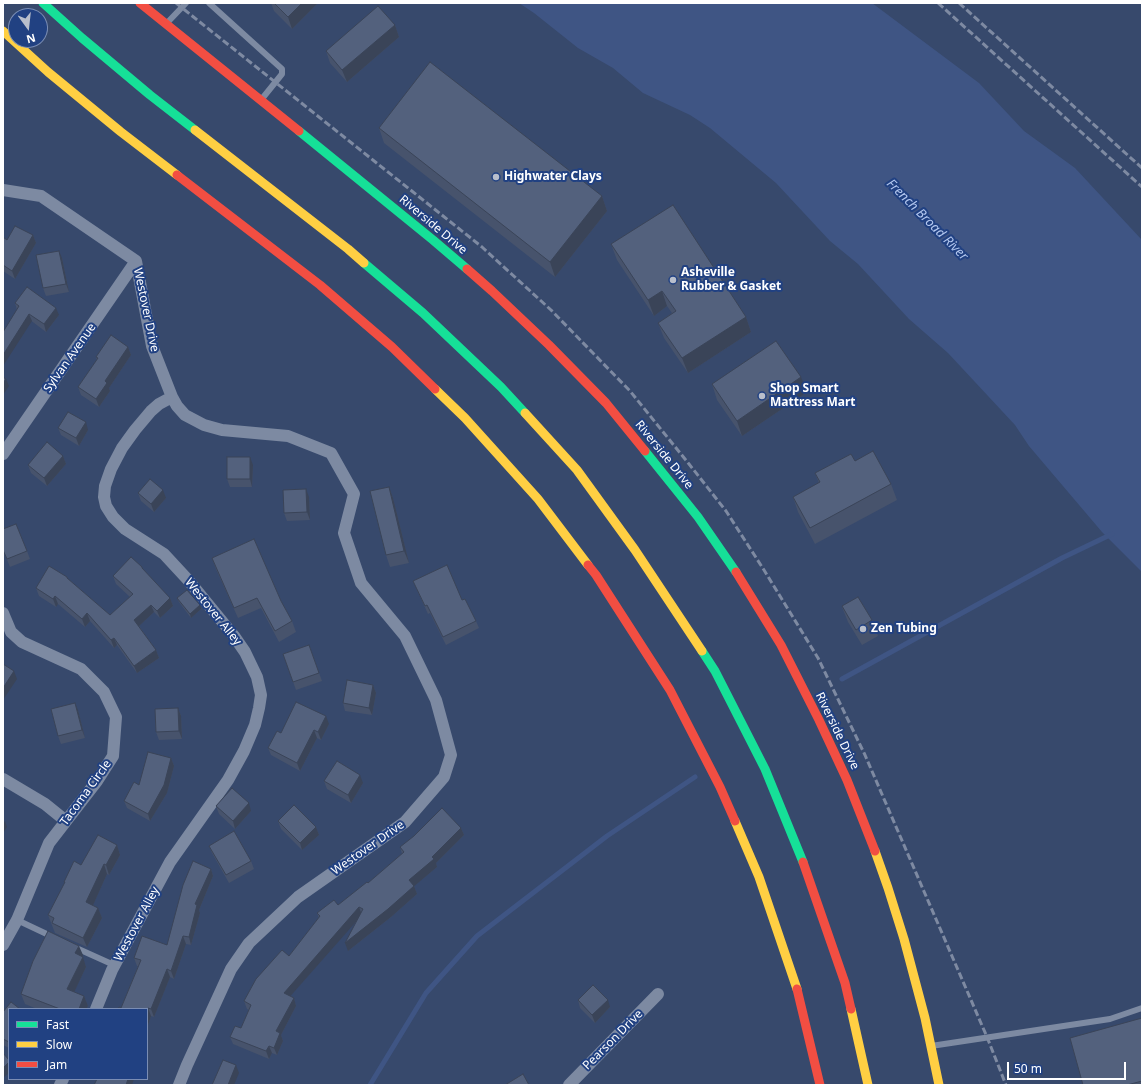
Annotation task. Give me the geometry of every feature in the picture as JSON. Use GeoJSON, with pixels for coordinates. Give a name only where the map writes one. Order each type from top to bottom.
{"type":"FeatureCollection","features":[{"type":"Feature","properties":{"kind":"main road"},"geometry":{"type":"LineString","coordinates":[[43,3],[150,95],[348,249],[424,313],[501,387],[577,470],[635,550],[715,671],[765,769],[804,864],[845,983],[868,1085]]}},
{"type":"Feature","properties":{"kind":"main road","name":"Riverside Drive"},"geometry":{"type":"LineString","coordinates":[[140,3],[433,240],[492,291],[536,332],[606,403],[656,463],[698,517],[735,571],[781,645],[847,780],[869,835],[904,939],[925,1018],[939,1085]]}},
{"type":"Feature","properties":{"kind":"main road"},"geometry":{"type":"LineString","coordinates":[[3,32],[48,72],[121,132],[320,285],[374,331],[465,418],[538,499],[596,575],[670,690],[720,787],[759,877],[797,988],[820,1085]]}},
{"type":"Feature","properties":{"kind":"street","name":"Westover Drive"},"geometry":{"type":"LineString","coordinates":[[3,190],[42,196],[136,261],[152,346],[172,397],[177,406],[185,414],[204,425],[222,430],[288,436],[331,452],[354,494],[344,533],[361,583],[405,636],[436,700],[451,755],[444,777],[405,822],[298,897],[249,943],[230,969],[179,1085]]}},
{"type":"Feature","properties":{"kind":"street","name":"Sylvan Avenue"},"geometry":{"type":"LineString","coordinates":[[3,454],[136,261]]}},
{"type":"Feature","properties":{"kind":"street","name":"Westover Alley"},"geometry":{"type":"LineString","coordinates":[[96,1008],[114,965],[170,862],[228,780],[244,751],[255,726],[261,695],[257,677],[245,652],[234,636],[189,581],[164,554],[125,529],[113,517],[106,506],[104,497],[105,486],[111,469],[122,448],[151,411],[159,404],[172,397]]}},
{"type":"Feature","properties":{"kind":"street","name":"Tacoma Circle"},"geometry":{"type":"LineString","coordinates":[[3,614],[10,632],[22,642],[81,669],[104,692],[116,717],[113,756],[49,843],[17,920],[3,945]]}},
{"type":"Feature","properties":{"kind":"street"},"geometry":{"type":"LineString","coordinates":[[3,779],[45,804],[66,821]]}},
{"type":"Feature","properties":{"kind":"street","name":"Pearson Drive"},"geometry":{"type":"LineString","coordinates":[[569,1085],[658,994]]}},
{"type":"Feature","properties":{"kind":"lane"},"geometry":{"type":"LineString","coordinates":[[166,24],[186,3]]}},
{"type":"Feature","properties":{"kind":"lane"},"geometry":{"type":"LineString","coordinates":[[210,3],[282,68],[282,74],[260,101]]}},
{"type":"Feature","properties":{"kind":"lane"},"geometry":{"type":"LineString","coordinates":[[17,920],[58,939]]}},
{"type":"Feature","properties":{"kind":"lane"},"geometry":{"type":"LineString","coordinates":[[65,942],[114,965]]}},
{"type":"Feature","properties":{"kind":"lane"},"geometry":{"type":"LineString","coordinates":[[931,1046],[1110,1019],[1142,1008]]}},
{"type":"Feature","properties":{"kind":"water","name":"French Broad River"},"geometry":{"type":"Polygon","coordinates":[[[519,3],[872,3],[979,83],[1024,131],[1075,168],[1142,240],[1142,572],[1102,532],[1029,446],[1015,425],[948,353],[909,319],[858,264],[830,241],[776,183],[710,128],[690,115],[643,93],[613,68],[578,48],[519,3]]]}},
{"type":"Feature","properties":{"kind":"building"},"geometry":{"type":"Polygon","coordinates":[[[274,3],[302,3],[288,17],[274,3]]]}},
{"type":"Feature","properties":{"kind":"building"},"geometry":{"type":"Polygon","coordinates":[[[378,6],[395,25],[342,70],[326,51],[378,6]]]}},
{"type":"Feature","properties":{"kind":"building","name":"Highwater Clays"},"geometry":{"type":"Polygon","coordinates":[[[430,62],[602,196],[550,262],[379,128],[430,62]]]}},
{"type":"Feature","properties":{"kind":"building","name":"Asheville Rubber & Gasket"},"geometry":{"type":"Polygon","coordinates":[[[673,205],[746,317],[682,358],[658,323],[676,311],[662,291],[648,300],[611,244],[673,205]]]}},
{"type":"Feature","properties":{"kind":"building"},"geometry":{"type":"Polygon","coordinates":[[[15,226],[33,235],[12,271],[3,265],[3,237],[7,240],[15,226]]]}},
{"type":"Feature","properties":{"kind":"building"},"geometry":{"type":"Polygon","coordinates":[[[59,251],[66,284],[43,288],[36,255],[59,251]]]}},
{"type":"Feature","properties":{"kind":"building"},"geometry":{"type":"Polygon","coordinates":[[[27,287],[56,308],[44,324],[29,314],[3,355],[3,332],[19,306],[15,303],[27,287]]]}},
{"type":"Feature","properties":{"kind":"building"},"geometry":{"type":"Polygon","coordinates":[[[111,335],[128,347],[105,381],[107,383],[96,399],[78,387],[98,358],[96,357],[111,335]]]}},
{"type":"Feature","properties":{"kind":"building","name":"Shop Smart Mattress Mart"},"geometry":{"type":"Polygon","coordinates":[[[776,341],[801,377],[737,421],[712,384],[776,341]]]}},
{"type":"Feature","properties":{"kind":"building"},"geometry":{"type":"Polygon","coordinates":[[[68,412],[86,422],[76,438],[58,428],[68,412]]]}},
{"type":"Feature","properties":{"kind":"building"},"geometry":{"type":"Polygon","coordinates":[[[47,442],[63,456],[44,478],[28,465],[47,442]]]}},
{"type":"Feature","properties":{"kind":"building"},"geometry":{"type":"Polygon","coordinates":[[[873,451],[891,484],[810,528],[793,497],[820,482],[815,473],[851,454],[855,461],[873,451]]]}},
{"type":"Feature","properties":{"kind":"building"},"geometry":{"type":"Polygon","coordinates":[[[227,457],[250,457],[250,479],[227,479],[227,457]]]}},
{"type":"Feature","properties":{"kind":"building"},"geometry":{"type":"Polygon","coordinates":[[[150,479],[163,490],[151,504],[138,493],[150,479]]]}},
{"type":"Feature","properties":{"kind":"building"},"geometry":{"type":"Polygon","coordinates":[[[389,487],[404,551],[386,555],[370,491],[389,487]]]}},
{"type":"Feature","properties":{"kind":"building"},"geometry":{"type":"Polygon","coordinates":[[[306,489],[307,512],[284,513],[283,490],[306,489]]]}},
{"type":"Feature","properties":{"kind":"building"},"geometry":{"type":"Polygon","coordinates":[[[16,524],[27,551],[7,559],[3,550],[3,529],[16,524]]]}},
{"type":"Feature","properties":{"kind":"building"},"geometry":{"type":"Polygon","coordinates":[[[254,539],[281,601],[292,621],[275,631],[257,598],[234,608],[212,558],[254,539]]]}},
{"type":"Feature","properties":{"kind":"building"},"geometry":{"type":"Polygon","coordinates":[[[131,557],[170,598],[157,611],[151,605],[134,620],[156,650],[134,666],[114,638],[111,640],[87,613],[82,619],[55,596],[53,599],[36,588],[49,566],[67,577],[110,615],[133,594],[113,576],[131,557]]]}},
{"type":"Feature","properties":{"kind":"building"},"geometry":{"type":"Polygon","coordinates":[[[447,565],[462,600],[465,599],[476,621],[443,637],[427,605],[425,606],[413,581],[447,565]]]}},
{"type":"Feature","properties":{"kind":"building"},"geometry":{"type":"Polygon","coordinates":[[[187,590],[200,605],[190,614],[177,598],[187,590]]]}},
{"type":"Feature","properties":{"kind":"building"},"geometry":{"type":"Polygon","coordinates":[[[858,597],[872,620],[856,630],[842,606],[858,597]]]}},
{"type":"Feature","properties":{"kind":"building"},"geometry":{"type":"Polygon","coordinates":[[[309,645],[319,673],[293,682],[283,654],[309,645]]]}},
{"type":"Feature","properties":{"kind":"building"},"geometry":{"type":"Polygon","coordinates":[[[3,664],[14,671],[3,688],[3,664]]]}},
{"type":"Feature","properties":{"kind":"building"},"geometry":{"type":"Polygon","coordinates":[[[347,680],[373,685],[369,708],[343,703],[347,680]]]}},
{"type":"Feature","properties":{"kind":"building"},"geometry":{"type":"Polygon","coordinates":[[[296,702],[326,716],[318,732],[314,730],[297,763],[268,748],[277,731],[281,733],[296,702]]]}},
{"type":"Feature","properties":{"kind":"building"},"geometry":{"type":"Polygon","coordinates":[[[75,703],[82,730],[58,736],[51,709],[75,703]]]}},
{"type":"Feature","properties":{"kind":"building"},"geometry":{"type":"Polygon","coordinates":[[[178,708],[179,731],[156,732],[155,709],[178,708]]]}},
{"type":"Feature","properties":{"kind":"building"},"geometry":{"type":"Polygon","coordinates":[[[148,752],[171,758],[164,785],[148,814],[124,801],[134,782],[139,785],[148,752]]]}},
{"type":"Feature","properties":{"kind":"building"},"geometry":{"type":"Polygon","coordinates":[[[337,761],[360,775],[348,795],[324,781],[337,761]]]}},
{"type":"Feature","properties":{"kind":"building"},"geometry":{"type":"Polygon","coordinates":[[[232,788],[249,803],[233,821],[216,806],[232,788]]]}},
{"type":"Feature","properties":{"kind":"building"},"geometry":{"type":"Polygon","coordinates":[[[294,805],[316,827],[300,843],[278,821],[294,805]]]}},
{"type":"Feature","properties":{"kind":"building"},"geometry":{"type":"Polygon","coordinates":[[[442,808],[461,828],[432,857],[434,859],[409,880],[414,886],[345,943],[363,909],[359,907],[284,993],[294,998],[276,1031],[280,1033],[274,1048],[269,1046],[266,1051],[230,1037],[235,1026],[241,1028],[251,1005],[244,1001],[256,979],[282,950],[289,956],[320,916],[317,913],[334,900],[338,905],[367,882],[368,883],[404,852],[400,847],[414,836],[442,808]]]}},
{"type":"Feature","properties":{"kind":"building"},"geometry":{"type":"Polygon","coordinates":[[[234,831],[251,861],[226,875],[209,846],[234,831]]]}},
{"type":"Feature","properties":{"kind":"building"},"geometry":{"type":"Polygon","coordinates":[[[98,835],[117,845],[106,865],[104,864],[86,902],[98,908],[83,938],[52,923],[54,918],[48,915],[74,861],[81,865],[98,835]]]}},
{"type":"Feature","properties":{"kind":"building"},"geometry":{"type":"Polygon","coordinates":[[[193,861],[211,869],[195,904],[197,905],[189,937],[183,936],[171,971],[167,969],[151,1009],[121,1008],[141,960],[134,958],[142,936],[167,945],[183,885],[193,861]]]}},
{"type":"Feature","properties":{"kind":"building"},"geometry":{"type":"Polygon","coordinates":[[[48,931],[79,946],[75,953],[83,957],[67,989],[84,996],[79,1008],[57,1008],[21,994],[33,961],[48,931]]]}},
{"type":"Feature","properties":{"kind":"building"},"geometry":{"type":"Polygon","coordinates":[[[593,985],[608,1000],[592,1015],[578,1000],[593,985]]]}},
{"type":"Feature","properties":{"kind":"building"},"geometry":{"type":"Polygon","coordinates":[[[11,1002],[19,1008],[8,1008],[8,1042],[3,1039],[3,1012],[11,1002]]]}},
{"type":"Feature","properties":{"kind":"building"},"geometry":{"type":"Polygon","coordinates":[[[1142,1018],[1142,1081],[1127,1085],[1083,1085],[1070,1038],[1142,1018]]]}},
{"type":"Feature","properties":{"kind":"building"},"geometry":{"type":"Polygon","coordinates":[[[3,1053],[8,1059],[8,1063],[3,1068],[3,1053]]]}},
{"type":"Feature","properties":{"kind":"building"},"geometry":{"type":"Polygon","coordinates":[[[223,1060],[236,1065],[228,1085],[212,1085],[223,1060]]]}},
{"type":"Feature","properties":{"kind":"building"},"geometry":{"type":"Polygon","coordinates":[[[523,1074],[529,1085],[505,1085],[523,1074]]]}},
{"type":"Feature","properties":{"kind":"building"},"geometry":{"type":"Polygon","coordinates":[[[96,1080],[128,1080],[126,1085],[94,1085],[96,1080]]]}},
{"type":"Feature","properties":{"kind":"waterway"},"geometry":{"type":"LineString","coordinates":[[842,679],[1062,558],[1112,534]]}},
{"type":"Feature","properties":{"kind":"waterway"},"geometry":{"type":"LineString","coordinates":[[370,1085],[426,993],[477,936],[607,836],[695,777]]}},
{"type":"Feature","properties":{"kind":"railway"},"geometry":{"type":"LineString","coordinates":[[176,3],[482,247],[551,310],[630,391],[726,511],[818,658],[865,755],[987,1037],[1006,1085]]}},
{"type":"Feature","properties":{"kind":"railway"},"geometry":{"type":"LineString","coordinates":[[938,3],[1142,187]]}},
{"type":"Feature","properties":{"kind":"railway"},"geometry":{"type":"LineString","coordinates":[[959,3],[1142,168]]}},
{"type":"Feature","properties":{"kind":"traffic: fast"},"geometry":{"type":"LineString","coordinates":[[43,3],[150,95],[195,130]]}},
{"type":"Feature","properties":{"kind":"traffic: fast"},"geometry":{"type":"LineString","coordinates":[[299,131],[467,269]]}},
{"type":"Feature","properties":{"kind":"traffic: fast"},"geometry":{"type":"LineString","coordinates":[[364,263],[423,313],[501,387],[525,413]]}},
{"type":"Feature","properties":{"kind":"traffic: fast"},"geometry":{"type":"LineString","coordinates":[[645,451],[698,517],[736,572]]}},
{"type":"Feature","properties":{"kind":"traffic: fast"},"geometry":{"type":"LineString","coordinates":[[702,651],[715,671],[765,769],[803,862]]}},
{"type":"Feature","properties":{"kind":"traffic: slow"},"geometry":{"type":"LineString","coordinates":[[3,31],[48,72],[121,132],[177,175]]}},
{"type":"Feature","properties":{"kind":"traffic: slow"},"geometry":{"type":"LineString","coordinates":[[195,130],[364,263]]}},
{"type":"Feature","properties":{"kind":"traffic: slow"},"geometry":{"type":"LineString","coordinates":[[435,389],[465,418],[538,499],[588,565]]}},
{"type":"Feature","properties":{"kind":"traffic: slow"},"geometry":{"type":"LineString","coordinates":[[525,413],[577,470],[635,550],[702,651]]}},
{"type":"Feature","properties":{"kind":"traffic: slow"},"geometry":{"type":"LineString","coordinates":[[735,821],[759,877],[797,989]]}},
{"type":"Feature","properties":{"kind":"traffic: slow"},"geometry":{"type":"LineString","coordinates":[[875,851],[904,939],[925,1018],[939,1085]]}},
{"type":"Feature","properties":{"kind":"traffic: slow"},"geometry":{"type":"LineString","coordinates":[[851,1009],[868,1085]]}},
{"type":"Feature","properties":{"kind":"traffic: jam"},"geometry":{"type":"LineString","coordinates":[[140,3],[299,131]]}},
{"type":"Feature","properties":{"kind":"traffic: jam"},"geometry":{"type":"LineString","coordinates":[[177,175],[320,285],[392,347],[435,389]]}},
{"type":"Feature","properties":{"kind":"traffic: jam"},"geometry":{"type":"LineString","coordinates":[[467,269],[549,345],[606,403],[645,451]]}},
{"type":"Feature","properties":{"kind":"traffic: jam"},"geometry":{"type":"LineString","coordinates":[[588,565],[596,575],[670,690],[720,787],[735,821]]}},
{"type":"Feature","properties":{"kind":"traffic: jam"},"geometry":{"type":"LineString","coordinates":[[736,572],[781,645],[819,720],[847,780],[875,851]]}},
{"type":"Feature","properties":{"kind":"traffic: jam"},"geometry":{"type":"LineString","coordinates":[[803,862],[845,983],[851,1009]]}},
{"type":"Feature","properties":{"kind":"traffic: jam"},"geometry":{"type":"LineString","coordinates":[[797,989],[820,1085]]}},
{"type":"Feature","properties":{"kind":"place","name":"Highwater Clays"},"geometry":{"type":"Point","coordinates":[496,177]}},
{"type":"Feature","properties":{"kind":"place","name":"Asheville Rubber & Gasket"},"geometry":{"type":"Point","coordinates":[673,280]}},
{"type":"Feature","properties":{"kind":"place","name":"Shop Smart Mattress Mart"},"geometry":{"type":"Point","coordinates":[762,396]}},
{"type":"Feature","properties":{"kind":"place","name":"Zen Tubing"},"geometry":{"type":"Point","coordinates":[863,629]}}]}
